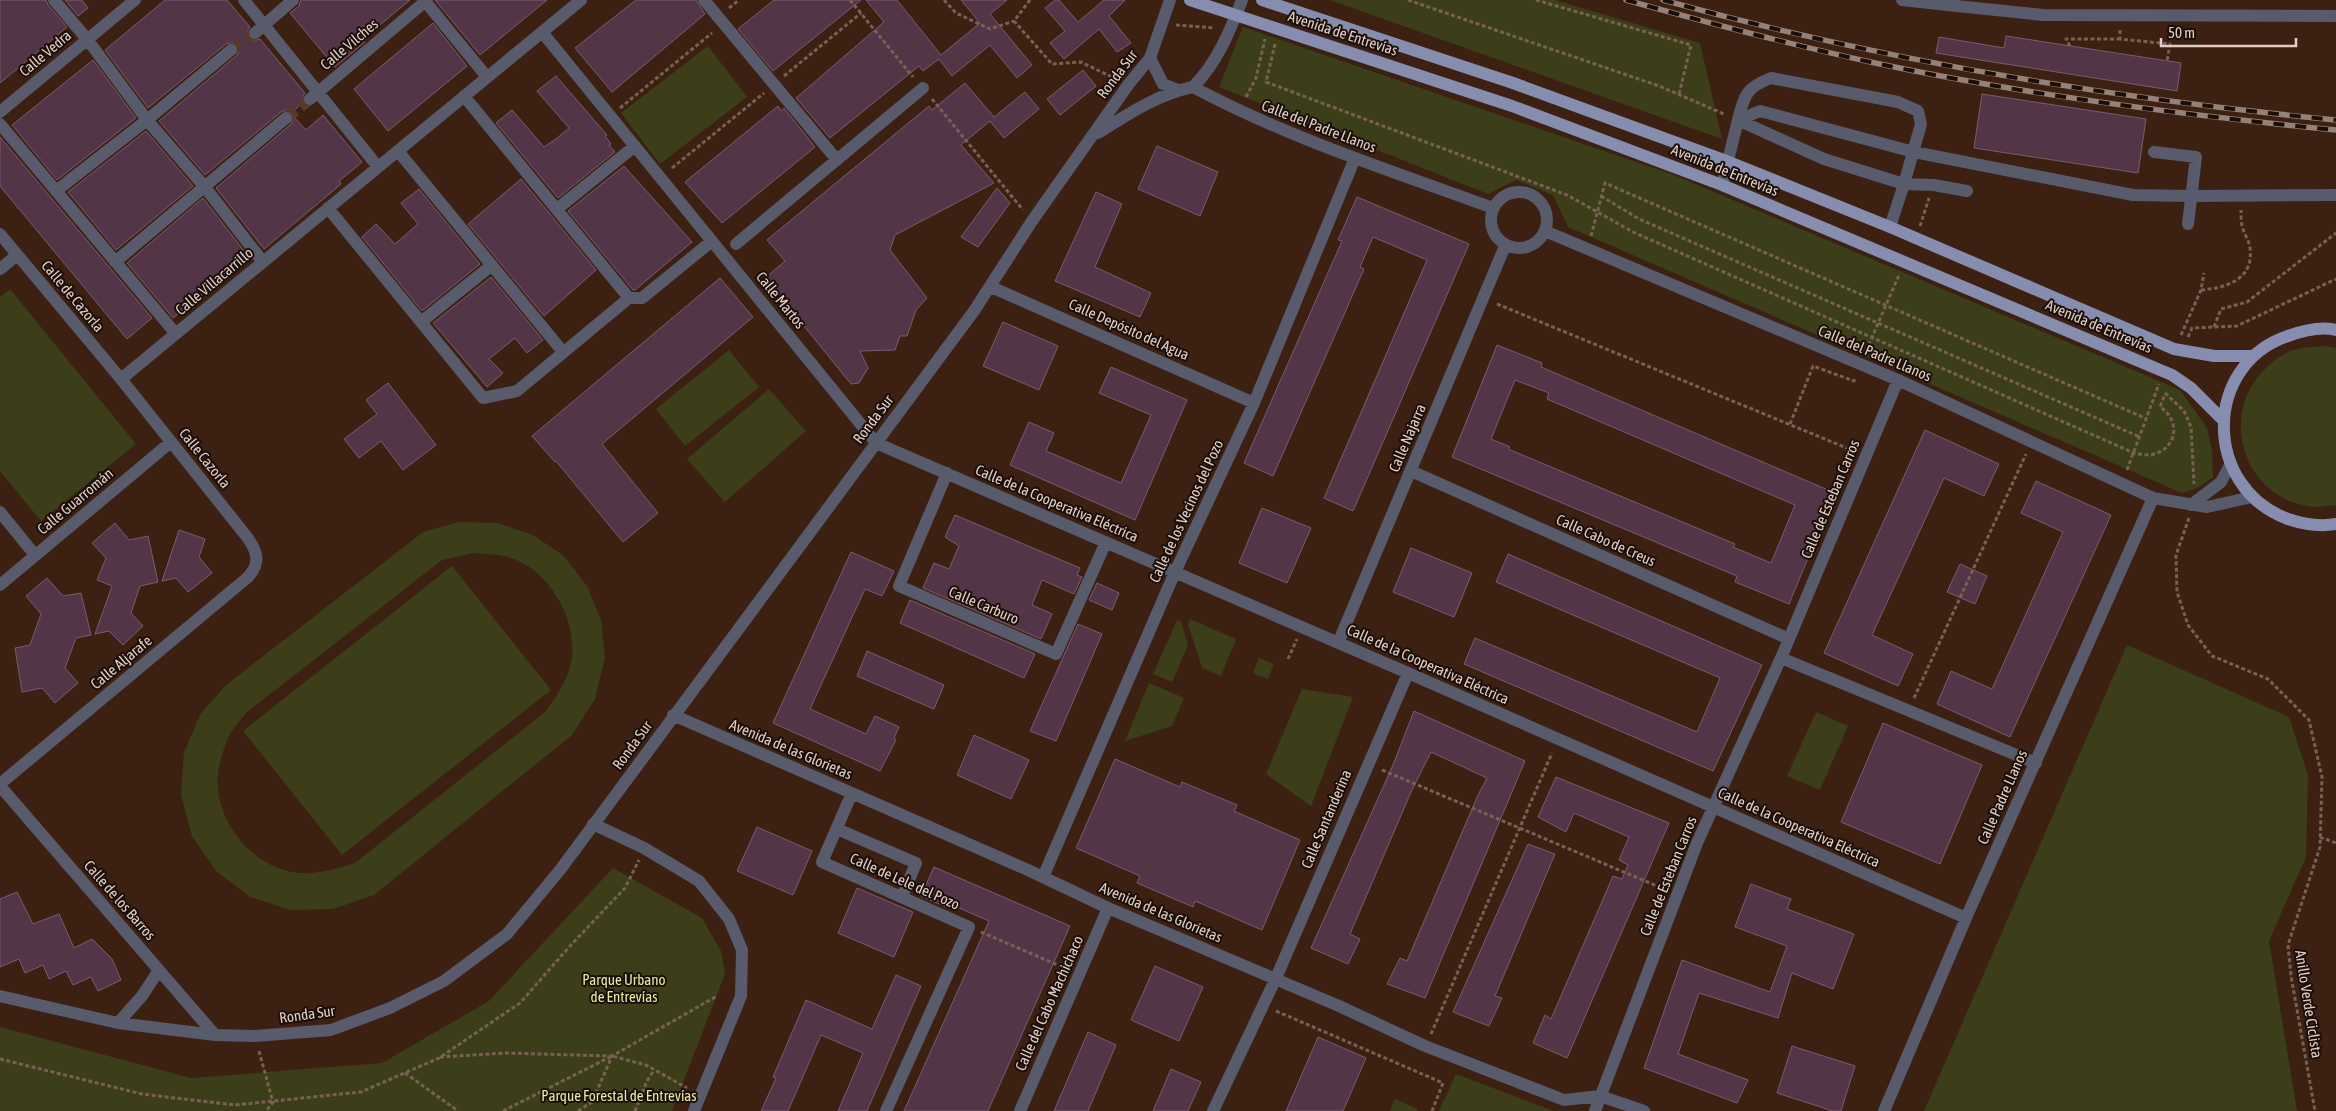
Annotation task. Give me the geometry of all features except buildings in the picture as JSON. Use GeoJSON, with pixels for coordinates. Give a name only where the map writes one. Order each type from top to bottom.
{"type":"FeatureCollection","features":[{"type":"Feature","properties":{"kind":"main road","name":"Avenida de Entrevías"},"geometry":{"type":"LineString","coordinates":[[1190,0],[1512,106],[1722,185],[2172,376],[2191,388],[2223,420]]}},
{"type":"Feature","properties":{"kind":"main road","name":"Avenida de Entrevías"},"geometry":{"type":"LineString","coordinates":[[1262,0],[1513,83],[1729,162],[1890,227],[2174,349],[2214,356],[2253,356]]}},
{"type":"Feature","properties":{"kind":"main road"},"geometry":{"type":"LineString","coordinates":[[2336,330],[2303,331],[2276,340],[2253,356],[2232,386],[2223,420],[2223,435],[2230,464],[2239,482],[2252,497],[2274,514],[2300,523],[2336,524]]}},
{"type":"Feature","properties":{"kind":"street","name":"Calle Vedra"},"geometry":{"type":"LineString","coordinates":[[54,0],[87,39]]}},
{"type":"Feature","properties":{"kind":"street","name":"Calle Vedra"},"geometry":{"type":"LineString","coordinates":[[0,112],[135,0]]}},
{"type":"Feature","properties":{"kind":"street","name":"Calle Vilches"},"geometry":{"type":"LineString","coordinates":[[244,0],[260,29],[313,96],[378,167]]}},
{"type":"Feature","properties":{"kind":"street"},"geometry":{"type":"LineString","coordinates":[[260,29],[293,0]]}},
{"type":"Feature","properties":{"kind":"street","name":"Calle Vilches"},"geometry":{"type":"LineString","coordinates":[[313,96],[425,0],[487,77]]}},
{"type":"Feature","properties":{"kind":"street"},"geometry":{"type":"LineString","coordinates":[[704,0],[836,160]]}},
{"type":"Feature","properties":{"kind":"street","name":"Ronda Sur"},"geometry":{"type":"LineString","coordinates":[[0,996],[118,1023],[215,1035],[256,1036],[331,1030],[390,1008],[444,980],[507,934],[560,870],[991,287],[1032,221],[1128,85],[1150,58],[1170,0]]}},
{"type":"Feature","properties":{"kind":"street"},"geometry":{"type":"LineString","coordinates":[[1150,58],[1163,84],[1178,90],[1193,87],[1205,75],[1225,41],[1242,0]]}},
{"type":"Feature","properties":{"kind":"street"},"geometry":{"type":"LineString","coordinates":[[1902,0],[2043,14],[2336,16]]}},
{"type":"Feature","properties":{"kind":"street"},"geometry":{"type":"LineString","coordinates":[[1947,5],[1962,0]]}},
{"type":"Feature","properties":{"kind":"street","name":"Calle Villacarrillo"},"geometry":{"type":"LineString","coordinates":[[120,379],[542,32],[576,1]]}},
{"type":"Feature","properties":{"kind":"street","name":"Calle Martos"},"geometry":{"type":"LineString","coordinates":[[542,32],[876,443]]}},
{"type":"Feature","properties":{"kind":"street"},"geometry":{"type":"LineString","coordinates":[[87,39],[147,120],[204,186],[263,262]]}},
{"type":"Feature","properties":{"kind":"street"},"geometry":{"type":"LineString","coordinates":[[56,191],[147,120],[231,50]]}},
{"type":"Feature","properties":{"kind":"street"},"geometry":{"type":"LineString","coordinates":[[1722,185],[1742,104],[1753,84],[1771,78],[1898,102],[1918,111],[1921,124],[1890,227]]}},
{"type":"Feature","properties":{"kind":"street","name":"Calle del Padre Llanos"},"geometry":{"type":"LineString","coordinates":[[1193,87],[1238,111],[1355,158],[1493,208]]}},
{"type":"Feature","properties":{"kind":"street"},"geometry":{"type":"LineString","coordinates":[[736,244],[923,88]]}},
{"type":"Feature","properties":{"kind":"street","name":"Ronda Sur"},"geometry":{"type":"LineString","coordinates":[[1093,136],[1152,101],[1178,90]]}},
{"type":"Feature","properties":{"kind":"street"},"geometry":{"type":"LineString","coordinates":[[464,96],[629,298]]}},
{"type":"Feature","properties":{"kind":"street"},"geometry":{"type":"LineString","coordinates":[[1738,120],[1760,111],[1914,152],[2133,194],[2192,196],[2336,195]]}},
{"type":"Feature","properties":{"kind":"street"},"geometry":{"type":"LineString","coordinates":[[116,262],[286,118]]}},
{"type":"Feature","properties":{"kind":"street"},"geometry":{"type":"LineString","coordinates":[[1738,120],[1824,159],[1904,184],[1934,185],[1967,191]]}},
{"type":"Feature","properties":{"kind":"street"},"geometry":{"type":"LineString","coordinates":[[0,124],[176,334]]}},
{"type":"Feature","properties":{"kind":"street"},"geometry":{"type":"LineString","coordinates":[[557,209],[635,146]]}},
{"type":"Feature","properties":{"kind":"street"},"geometry":{"type":"LineString","coordinates":[[398,151],[563,352]]}},
{"type":"Feature","properties":{"kind":"street"},"geometry":{"type":"LineString","coordinates":[[2154,152],[2196,157],[2188,224]]}},
{"type":"Feature","properties":{"kind":"street","name":"Calle de los Vecinos del Pozo"},"geometry":{"type":"LineString","coordinates":[[1043,877],[1175,572],[1254,402],[1355,158]]}},
{"type":"Feature","properties":{"kind":"street"},"geometry":{"type":"LineString","coordinates":[[1519,192],[1530,194],[1539,200],[1545,210],[1548,220],[1545,231],[1539,241],[1529,247],[1519,249],[1505,246],[1498,241],[1492,230],[1490,220],[1493,208],[1498,200],[1507,194],[1519,192]]}},
{"type":"Feature","properties":{"kind":"street"},"geometry":{"type":"LineString","coordinates":[[328,208],[483,398],[517,391],[629,298],[642,298],[712,241]]}},
{"type":"Feature","properties":{"kind":"street","name":"Calle del Padre Llanos"},"geometry":{"type":"LineString","coordinates":[[1545,231],[1898,380],[2122,482],[2152,498],[2207,507],[2252,497]]}},
{"type":"Feature","properties":{"kind":"street","name":"Calle de Cazorla"},"geometry":{"type":"LineString","coordinates":[[0,234],[120,379]]}},
{"type":"Feature","properties":{"kind":"street","name":"Calle Najarra"},"geometry":{"type":"LineString","coordinates":[[1338,643],[1505,246]]}},
{"type":"Feature","properties":{"kind":"street"},"geometry":{"type":"LineString","coordinates":[[0,269],[17,255]]}},
{"type":"Feature","properties":{"kind":"street"},"geometry":{"type":"LineString","coordinates":[[421,322],[492,265]]}},
{"type":"Feature","properties":{"kind":"street","name":"Calle Depósito del Agua"},"geometry":{"type":"LineString","coordinates":[[991,287],[1254,402]]}},
{"type":"Feature","properties":{"kind":"street","name":"Calle Cazorla"},"geometry":{"type":"LineString","coordinates":[[120,379],[254,546],[257,561]]}},
{"type":"Feature","properties":{"kind":"street","name":"Calle de Esteban Carros"},"geometry":{"type":"LineString","coordinates":[[1595,1111],[1676,894],[1789,638],[1898,380]]}},
{"type":"Feature","properties":{"kind":"street","name":"Calle Guarromán"},"geometry":{"type":"LineString","coordinates":[[0,585],[171,442]]}},
{"type":"Feature","properties":{"kind":"street","name":"Calle de la Cooperativa Eléctrica"},"geometry":{"type":"LineString","coordinates":[[876,443],[1408,673],[1966,918]]}},
{"type":"Feature","properties":{"kind":"street"},"geometry":{"type":"LineString","coordinates":[[2190,505],[2208,494],[2221,482],[2230,464]]}},
{"type":"Feature","properties":{"kind":"street","name":"Calle Cabo de Creus"},"geometry":{"type":"LineString","coordinates":[[1410,472],[1789,638]]}},
{"type":"Feature","properties":{"kind":"street","name":"Calle Carburo"},"geometry":{"type":"LineString","coordinates":[[947,473],[899,586],[907,590],[1056,654],[1106,542]]}},
{"type":"Feature","properties":{"kind":"street","name":"Calle Padre Llanos"},"geometry":{"type":"LineString","coordinates":[[1884,1111],[1966,918],[2152,498]]}},
{"type":"Feature","properties":{"kind":"street"},"geometry":{"type":"LineString","coordinates":[[0,512],[35,556]]}},
{"type":"Feature","properties":{"kind":"street","name":"Calle Aljarafe"},"geometry":{"type":"LineString","coordinates":[[0,785],[247,578],[253,572],[257,561]]}},
{"type":"Feature","properties":{"kind":"street"},"geometry":{"type":"LineString","coordinates":[[1780,658],[2036,763]]}},
{"type":"Feature","properties":{"kind":"street","name":"Calle Santanderina"},"geometry":{"type":"LineString","coordinates":[[1213,1111],[1276,978],[1408,673]]}},
{"type":"Feature","properties":{"kind":"street","name":"Avenida de las Glorietas"},"geometry":{"type":"LineString","coordinates":[[673,715],[1043,877],[1108,908],[1276,978],[1425,1046],[1564,1100],[1600,1096],[1644,1111]]}},
{"type":"Feature","properties":{"kind":"street","name":"Calle de los Barros"},"geometry":{"type":"LineString","coordinates":[[0,785],[215,1035]]}},
{"type":"Feature","properties":{"kind":"street","name":"Calle de Lele del Pozo"},"geometry":{"type":"LineString","coordinates":[[852,793],[822,862],[969,927],[886,1111]]}},
{"type":"Feature","properties":{"kind":"street"},"geometry":{"type":"LineString","coordinates":[[593,824],[644,848],[699,881],[729,918],[742,950],[740,996],[694,1111]]}},
{"type":"Feature","properties":{"kind":"street"},"geometry":{"type":"LineString","coordinates":[[836,829],[916,863],[902,897]]}},
{"type":"Feature","properties":{"kind":"street","name":"Calle del Cabo Machichaco"},"geometry":{"type":"LineString","coordinates":[[1020,1111],[1108,908]]}},
{"type":"Feature","properties":{"kind":"street"},"geometry":{"type":"LineString","coordinates":[[118,1023],[142,996],[159,970]]}},
{"type":"Feature","properties":{"kind":"path"},"geometry":{"type":"LineString","coordinates":[[850,0],[1032,221]]}},
{"type":"Feature","properties":{"kind":"path"},"geometry":{"type":"LineString","coordinates":[[944,0],[956,13],[990,29],[1014,21],[1030,0]]}},
{"type":"Feature","properties":{"kind":"path"},"geometry":{"type":"LineString","coordinates":[[1408,0],[1678,94],[1738,120]]}},
{"type":"Feature","properties":{"kind":"path"},"geometry":{"type":"LineString","coordinates":[[1536,0],[1691,45],[1678,94]]}},
{"type":"Feature","properties":{"kind":"path"},"geometry":{"type":"LineString","coordinates":[[660,177],[861,13]]}},
{"type":"Feature","properties":{"kind":"path"},"geometry":{"type":"LineString","coordinates":[[1014,21],[1052,64],[1081,62],[1128,85]]}},
{"type":"Feature","properties":{"kind":"path"},"geometry":{"type":"LineString","coordinates":[[610,116],[724,23]]}},
{"type":"Feature","properties":{"kind":"path"},"geometry":{"type":"LineString","coordinates":[[1176,25],[1218,28]]}},
{"type":"Feature","properties":{"kind":"path"},"geometry":{"type":"LineString","coordinates":[[2120,29],[2120,39]]}},
{"type":"Feature","properties":{"kind":"path"},"geometry":{"type":"LineString","coordinates":[[1238,111],[1256,78],[1265,36]]}},
{"type":"Feature","properties":{"kind":"path"},"geometry":{"type":"LineString","coordinates":[[2070,46],[2066,39],[2120,39],[2170,44],[2167,61]]}},
{"type":"Feature","properties":{"kind":"path"},"geometry":{"type":"LineString","coordinates":[[1276,41],[1266,82],[1567,194],[1633,232],[2134,453],[2152,455],[2165,449],[2173,440],[2174,427],[2172,418],[2160,407],[2169,385]]}},
{"type":"Feature","properties":{"kind":"path"},"geometry":{"type":"LineString","coordinates":[[1588,249],[1605,183],[2147,419]]}},
{"type":"Feature","properties":{"kind":"path"},"geometry":{"type":"LineString","coordinates":[[1601,196],[1639,219],[2140,438]]}},
{"type":"Feature","properties":{"kind":"path"},"geometry":{"type":"LineString","coordinates":[[2201,290],[2227,286],[2238,280],[2247,270],[2251,259],[2250,247],[2242,226],[2241,196]]}},
{"type":"Feature","properties":{"kind":"path"},"geometry":{"type":"LineString","coordinates":[[2214,327],[2221,309],[2247,302],[2336,233]]}},
{"type":"Feature","properties":{"kind":"path"},"geometry":{"type":"LineString","coordinates":[[2179,338],[2201,290],[2204,273]]}},
{"type":"Feature","properties":{"kind":"path"},"geometry":{"type":"LineString","coordinates":[[2186,341],[2192,328],[2237,326],[2336,279]]}},
{"type":"Feature","properties":{"kind":"path"},"geometry":{"type":"LineString","coordinates":[[1484,298],[1866,456]]}},
{"type":"Feature","properties":{"kind":"path"},"geometry":{"type":"LineString","coordinates":[[2122,482],[2160,381]]}},
{"type":"Feature","properties":{"kind":"path","name":"Anillo Verde Ciclista"},"geometry":{"type":"LineString","coordinates":[[2165,394],[2184,411],[2191,427],[2194,483],[2188,524],[2176,556],[2176,592],[2188,625],[2212,656],[2268,679],[2309,720],[2322,777],[2320,847],[2288,945],[2291,976],[2315,1111]]}},
{"type":"Feature","properties":{"kind":"path"},"geometry":{"type":"LineString","coordinates":[[1908,710],[2032,441]]}},
{"type":"Feature","properties":{"kind":"path"},"geometry":{"type":"LineString","coordinates":[[1288,659],[1302,627]]}},
{"type":"Feature","properties":{"kind":"path"},"geometry":{"type":"LineString","coordinates":[[1425,1046],[1558,739]]}},
{"type":"Feature","properties":{"kind":"path"},"geometry":{"type":"LineString","coordinates":[[1367,764],[1521,827],[1676,894]]}},
{"type":"Feature","properties":{"kind":"path"},"geometry":{"type":"LineString","coordinates":[[2320,837],[2336,843]]}},
{"type":"Feature","properties":{"kind":"path"},"geometry":{"type":"LineString","coordinates":[[969,927],[1080,974]]}},
{"type":"Feature","properties":{"kind":"path"},"geometry":{"type":"LineString","coordinates":[[503,1111],[612,1056],[717,996]]}},
{"type":"Feature","properties":{"kind":"path"},"geometry":{"type":"LineString","coordinates":[[1263,1006],[1443,1083],[1432,1111]]}},
{"type":"Feature","properties":{"kind":"path"},"geometry":{"type":"LineString","coordinates":[[256,1036],[273,1102],[266,1111]]}},
{"type":"Feature","properties":{"kind":"path"},"geometry":{"type":"LineString","coordinates":[[439,1058],[506,1053],[612,1056],[646,1065],[700,1096]]}},
{"type":"Feature","properties":{"kind":"path"},"geometry":{"type":"LineString","coordinates":[[578,1111],[592,1102],[612,1056]]}},
{"type":"Feature","properties":{"kind":"path"},"geometry":{"type":"LineString","coordinates":[[0,1064],[1,1059]]}},
{"type":"Feature","properties":{"kind":"path"},"geometry":{"type":"LineString","coordinates":[[635,1111],[647,1081],[654,1070]]}},
{"type":"Feature","properties":{"kind":"path"},"geometry":{"type":"LineString","coordinates":[[405,1073],[458,1111]]}},
{"type":"Feature","properties":{"kind":"green space"},"geometry":{"type":"Polygon","coordinates":[[[1330,0],[1555,0],[1700,43],[1722,139],[1330,0]]]}},
{"type":"Feature","properties":{"kind":"green space"},"geometry":{"type":"Polygon","coordinates":[[[1243,27],[1674,175],[2180,390],[2207,428],[2212,451],[2213,477],[2199,487],[2182,493],[1568,227],[1553,195],[1516,180],[1488,194],[1219,87],[1243,27]]]}},
{"type":"Feature","properties":{"kind":"green space"},"geometry":{"type":"Polygon","coordinates":[[[708,46],[747,97],[660,164],[621,113],[708,46]]]}},
{"type":"Feature","properties":{"kind":"green space"},"geometry":{"type":"Polygon","coordinates":[[[10,289],[136,444],[41,521],[0,471],[0,297],[10,289]]]}},
{"type":"Feature","properties":{"kind":"green space"},"geometry":{"type":"Polygon","coordinates":[[[2324,346],[2336,348],[2336,505],[2317,507],[2293,502],[2273,492],[2257,476],[2247,457],[2241,435],[2242,413],[2249,392],[2262,372],[2274,361],[2292,350],[2324,346]]]}},
{"type":"Feature","properties":{"kind":"green space"},"geometry":{"type":"Polygon","coordinates":[[[729,350],[759,387],[685,446],[656,409],[729,350]]]}},
{"type":"Feature","properties":{"kind":"green space"},"geometry":{"type":"Polygon","coordinates":[[[769,389],[806,431],[725,502],[687,459],[769,389]]]}},
{"type":"Feature","properties":{"kind":"green space"},"geometry":{"type":"Polygon","coordinates":[[[459,522],[497,523],[533,535],[564,556],[587,586],[601,620],[605,658],[595,699],[572,735],[374,895],[333,909],[291,910],[250,897],[216,871],[192,836],[181,795],[184,752],[201,713],[226,685],[423,532],[459,522]],[[473,553],[442,560],[246,713],[228,737],[220,761],[219,797],[223,811],[237,837],[258,857],[271,865],[299,873],[320,872],[355,863],[546,711],[563,685],[571,664],[572,640],[569,624],[563,609],[545,581],[519,561],[504,556],[473,553]]]}},
{"type":"Feature","properties":{"kind":"green space"},"geometry":{"type":"Polygon","coordinates":[[[452,566],[551,690],[342,855],[243,731],[452,566]]]}},
{"type":"Feature","properties":{"kind":"green space"},"geometry":{"type":"Polygon","coordinates":[[[1190,619],[1236,639],[1221,676],[1202,668],[1188,624],[1190,619]]]}},
{"type":"Feature","properties":{"kind":"green space"},"geometry":{"type":"Polygon","coordinates":[[[1177,620],[1181,621],[1188,645],[1172,682],[1153,674],[1177,620]]]}},
{"type":"Feature","properties":{"kind":"green space"},"geometry":{"type":"Polygon","coordinates":[[[2127,645],[2289,717],[2308,775],[2306,857],[2269,941],[2297,1111],[1924,1111],[2127,645]]]}},
{"type":"Feature","properties":{"kind":"green space"},"geometry":{"type":"Polygon","coordinates":[[[1259,658],[1274,664],[1268,679],[1253,673],[1259,658]]]}},
{"type":"Feature","properties":{"kind":"green space"},"geometry":{"type":"Polygon","coordinates":[[[1149,683],[1184,698],[1172,726],[1125,741],[1149,683]]]}},
{"type":"Feature","properties":{"kind":"green space"},"geometry":{"type":"Polygon","coordinates":[[[1302,689],[1353,697],[1311,806],[1266,774],[1302,689]]]}},
{"type":"Feature","properties":{"kind":"green space"},"geometry":{"type":"Polygon","coordinates":[[[1816,712],[1848,726],[1820,790],[1787,776],[1816,712]]]}},
{"type":"Feature","properties":{"kind":"green space","name":"Parque Urbano de Entrevías"},"geometry":{"type":"Polygon","coordinates":[[[613,868],[702,918],[721,951],[725,974],[672,1111],[0,1111],[0,1027],[191,1078],[382,1063],[489,1001],[613,868]]]}},
{"type":"Feature","properties":{"kind":"green space"},"geometry":{"type":"Polygon","coordinates":[[[1456,1074],[1554,1111],[1439,1111],[1456,1074]]]}},
{"type":"Feature","properties":{"kind":"green space"},"geometry":{"type":"Polygon","coordinates":[[[1395,1099],[1418,1109],[1417,1111],[1390,1111],[1395,1099]]]}},
{"type":"Feature","properties":{"kind":"tunnel"},"geometry":{"type":"LineString","coordinates":[[231,50],[255,33]]}},
{"type":"Feature","properties":{"kind":"tunnel"},"geometry":{"type":"LineString","coordinates":[[286,118],[310,99]]}},
{"type":"Feature","properties":{"kind":"railway"},"geometry":{"type":"LineString","coordinates":[[1626,0],[1812,49],[1990,85],[2220,118],[2336,130]]}},
{"type":"Feature","properties":{"kind":"railway"},"geometry":{"type":"LineString","coordinates":[[1663,0],[1829,41],[1997,75],[2166,101],[2336,120]]}},
{"type":"Feature","properties":{"kind":"park label","name":"Parque Forestal de Entrevías"},"geometry":{"type":"Point","coordinates":[619,1095]}}]}
